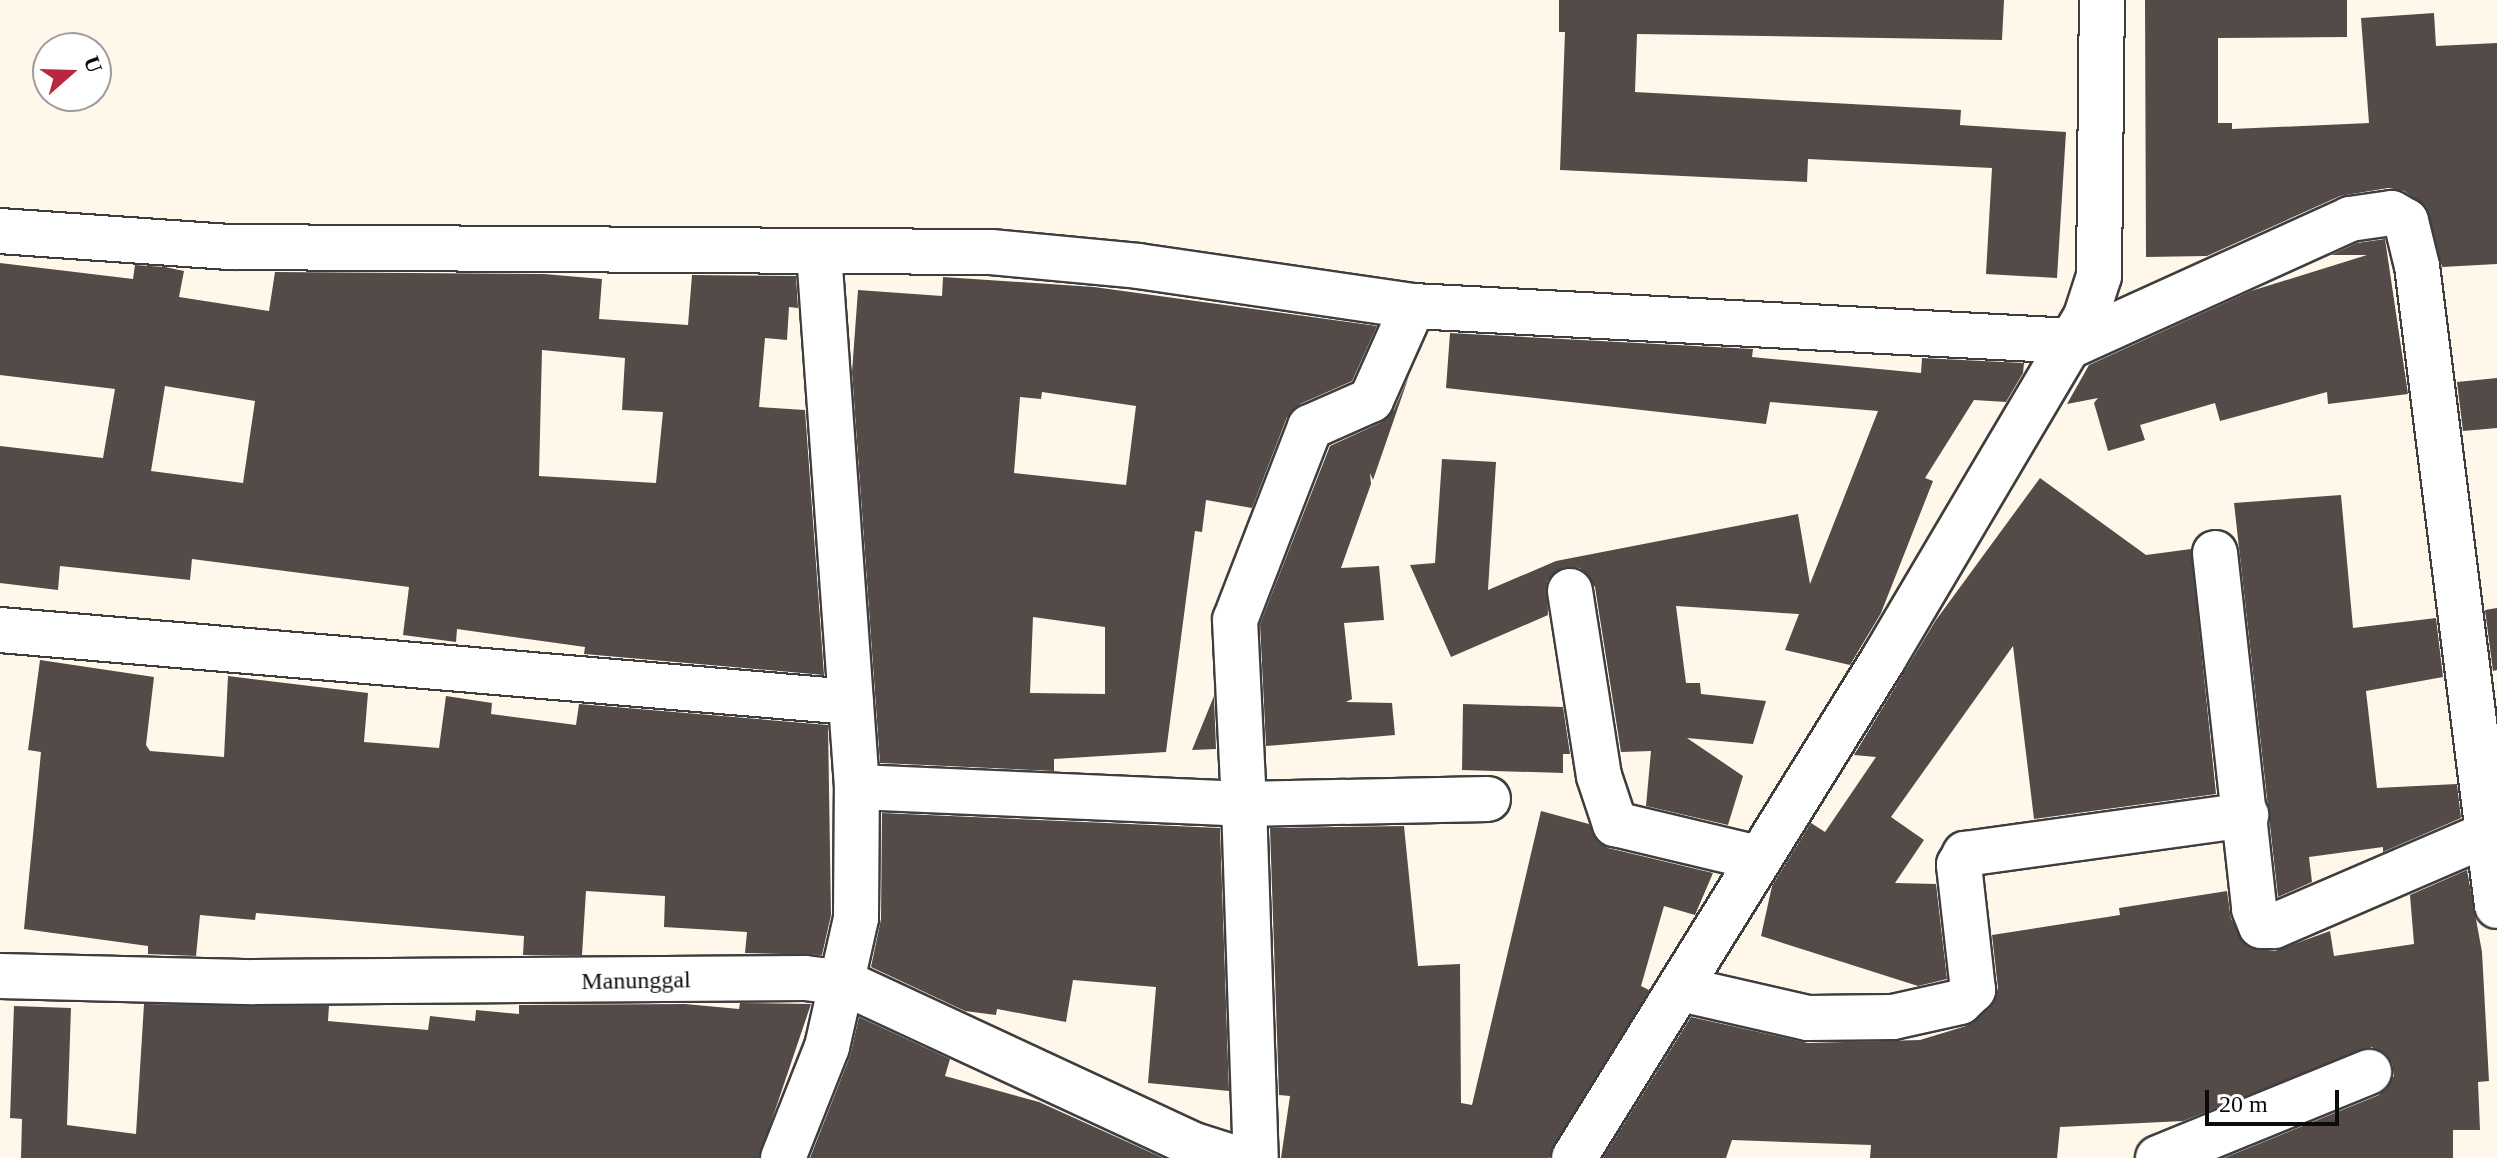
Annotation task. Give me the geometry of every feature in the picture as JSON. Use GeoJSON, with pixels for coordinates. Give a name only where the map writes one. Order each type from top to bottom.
{"type":"FeatureCollection","features":[{"type":"Feature","properties":{"kind":"street"},"geometry":{"type":"LineString","coordinates":[[1574,1158],[1681,989],[2070,344],[2099,276],[2102,0]]}},
{"type":"Feature","properties":{"kind":"street"},"geometry":{"type":"LineString","coordinates":[[0,231],[231,247],[991,252],[1138,266],[1413,306],[2070,344],[2350,219],[2392,213],[2406,221],[2417,266],[2497,906]]}},
{"type":"Feature","properties":{"kind":"street"},"geometry":{"type":"LineString","coordinates":[[783,1158],[827,1047],[845,983],[856,918],[857,787],[819,253]]}},
{"type":"Feature","properties":{"kind":"street"},"geometry":{"type":"LineString","coordinates":[[1256,1158],[1235,620],[1310,427],[1371,400],[1413,306]]}},
{"type":"Feature","properties":{"kind":"street"},"geometry":{"type":"LineString","coordinates":[[2215,553],[2256,920],[2266,928],[2488,834]]}},
{"type":"Feature","properties":{"kind":"street"},"geometry":{"type":"LineString","coordinates":[[1570,591],[1599,776],[1615,824],[1758,858]]}},
{"type":"Feature","properties":{"kind":"street"},"geometry":{"type":"LineString","coordinates":[[0,630],[851,702]]}},
{"type":"Feature","properties":{"kind":"street"},"geometry":{"type":"LineString","coordinates":[[857,787],[1244,804],[1488,799]]}},
{"type":"Feature","properties":{"kind":"street"},"geometry":{"type":"LineString","coordinates":[[1681,989],[1808,1018],[1893,1017],[1960,1002],[1973,990],[1959,865],[1965,854],[2246,815]]}},
{"type":"Feature","properties":{"kind":"street","name":"Manunggal"},"geometry":{"type":"LineString","coordinates":[[0,976],[254,982],[805,978],[845,983],[1194,1145],[1235,1158]]}},
{"type":"Feature","properties":{"kind":"street"},"geometry":{"type":"LineString","coordinates":[[2158,1158],[2369,1072]]}},
{"type":"Feature","properties":{"kind":"building"},"geometry":{"type":"Polygon","coordinates":[[[1559,0],[2004,0],[2002,40],[1637,34],[1635,92],[1961,110],[1960,125],[2066,132],[2057,278],[1986,274],[1992,168],[1808,159],[1807,182],[1560,170],[1565,32],[1559,32],[1559,0]]]}},
{"type":"Feature","properties":{"kind":"building"},"geometry":{"type":"Polygon","coordinates":[[[2145,0],[2347,0],[2347,37],[2218,38],[2218,123],[2232,123],[2232,129],[2369,123],[2361,18],[2434,13],[2436,46],[2497,43],[2497,264],[2442,267],[2426,206],[2404,191],[2388,188],[2340,196],[2207,256],[2146,257],[2145,0]]]}},
{"type":"Feature","properties":{"kind":"building"},"geometry":{"type":"Polygon","coordinates":[[[2385,239],[2408,394],[2328,404],[2327,392],[2220,421],[2215,403],[2140,425],[2145,440],[2108,451],[2094,403],[2098,398],[2067,404],[2089,365],[2251,291],[2367,255],[2331,255],[2357,243],[2385,239]]]}},
{"type":"Feature","properties":{"kind":"building"},"geometry":{"type":"Polygon","coordinates":[[[0,263],[133,279],[135,265],[165,267],[184,271],[179,297],[269,311],[275,272],[544,274],[602,279],[599,319],[688,325],[692,275],[796,276],[798,308],[789,307],[787,340],[765,338],[759,407],[805,410],[824,675],[584,654],[585,647],[457,629],[456,642],[403,635],[409,587],[192,559],[190,580],[60,566],[58,590],[0,583],[0,446],[103,458],[115,389],[0,375],[0,263]],[[542,350],[539,476],[656,483],[663,412],[622,410],[625,358],[542,350]],[[165,386],[151,471],[243,483],[255,401],[165,386]]]}},
{"type":"Feature","properties":{"kind":"building"},"geometry":{"type":"Polygon","coordinates":[[[943,277],[1094,287],[1377,326],[1352,381],[1300,404],[1287,417],[1252,508],[1206,500],[1202,532],[1195,531],[1166,752],[1054,759],[1054,771],[880,763],[852,372],[858,290],[942,296],[943,277]],[[1042,392],[1041,399],[1020,397],[1014,473],[1126,485],[1136,406],[1042,392]],[[1033,617],[1030,693],[1105,694],[1105,627],[1033,617]]]}},
{"type":"Feature","properties":{"kind":"building"},"geometry":{"type":"Polygon","coordinates":[[[1450,333],[1753,349],[1752,357],[1921,373],[1922,358],[2024,363],[2023,373],[2006,402],[1974,400],[1925,478],[1933,481],[1881,613],[1850,665],[1785,650],[1799,614],[1676,606],[1686,683],[1700,683],[1701,694],[1766,701],[1753,744],[1687,738],[1743,776],[1728,825],[1646,806],[1651,751],[1621,752],[1595,587],[1580,568],[1565,567],[1547,581],[1548,615],[1451,657],[1410,565],[1435,563],[1442,459],[1496,462],[1488,590],[1556,561],[1798,514],[1810,584],[1878,411],[1770,402],[1766,424],[1446,388],[1450,333]]]}},
{"type":"Feature","properties":{"kind":"building"},"geometry":{"type":"Polygon","coordinates":[[[1409,376],[1373,480],[1370,473],[1371,484],[1341,568],[1379,566],[1384,620],[1344,623],[1352,699],[1346,702],[1392,703],[1395,735],[1266,746],[1260,624],[1330,446],[1382,422],[1394,410],[1409,376]]]}},
{"type":"Feature","properties":{"kind":"building"},"geometry":{"type":"Polygon","coordinates":[[[2497,378],[2497,428],[2463,431],[2457,382],[2497,378]]]}},
{"type":"Feature","properties":{"kind":"building"},"geometry":{"type":"Polygon","coordinates":[[[2040,478],[2146,555],[2191,549],[2216,794],[2034,819],[2013,646],[1891,817],[1924,840],[1895,883],[1936,884],[1947,979],[1918,986],[1761,936],[1772,886],[1811,823],[1825,832],[1876,757],[1854,755],[1936,620],[2040,478]]]}},
{"type":"Feature","properties":{"kind":"building"},"geometry":{"type":"Polygon","coordinates":[[[2341,495],[2353,628],[2436,618],[2443,677],[2366,691],[2377,788],[2457,784],[2461,818],[2383,852],[2383,847],[2309,857],[2312,882],[2278,897],[2234,503],[2341,495]]]}},
{"type":"Feature","properties":{"kind":"building"},"geometry":{"type":"Polygon","coordinates":[[[2497,608],[2497,670],[2493,671],[2485,610],[2497,608]]]}},
{"type":"Feature","properties":{"kind":"building"},"geometry":{"type":"Polygon","coordinates":[[[40,660],[154,677],[146,745],[150,751],[224,757],[228,676],[368,693],[364,742],[439,748],[446,696],[492,703],[491,714],[576,725],[579,704],[828,725],[831,915],[822,955],[745,953],[747,932],[664,927],[665,896],[586,891],[582,955],[523,955],[524,936],[256,913],[255,920],[200,915],[196,956],[148,954],[148,946],[24,929],[41,752],[28,750],[40,660]]]}},
{"type":"Feature","properties":{"kind":"building"},"geometry":{"type":"Polygon","coordinates":[[[1214,696],[1216,749],[1192,750],[1214,696]]]}},
{"type":"Feature","properties":{"kind":"building"},"geometry":{"type":"Polygon","coordinates":[[[1463,704],[1563,707],[1570,754],[1563,754],[1563,773],[1462,770],[1463,704]]]}},
{"type":"Feature","properties":{"kind":"building"},"geometry":{"type":"Polygon","coordinates":[[[1541,811],[1589,824],[1598,842],[1608,848],[1713,873],[1695,915],[1664,906],[1641,986],[1649,990],[1549,1158],[1281,1158],[1290,1096],[1279,1095],[1270,828],[1404,826],[1418,966],[1460,964],[1461,1103],[1472,1105],[1541,811]]]}},
{"type":"Feature","properties":{"kind":"building"},"geometry":{"type":"Polygon","coordinates":[[[882,813],[1220,828],[1229,1091],[1148,1083],[1156,987],[1073,980],[1066,1022],[997,1009],[996,1015],[965,1011],[871,967],[881,919],[882,813]]]}},
{"type":"Feature","properties":{"kind":"building"},"geometry":{"type":"Polygon","coordinates":[[[2467,870],[2482,952],[2489,1081],[2478,1082],[2480,1130],[2453,1130],[2453,1158],[2224,1158],[2379,1095],[2394,1076],[2392,1063],[2372,1047],[2183,1121],[2060,1127],[2057,1158],[1870,1158],[1871,1145],[1732,1140],[1726,1158],[1603,1158],[1691,1017],[1808,1043],[1920,1040],[1966,1026],[1990,1008],[1998,988],[1992,935],[2120,915],[2119,908],[2227,891],[2231,919],[2248,947],[2275,951],[2330,931],[2334,956],[2414,944],[2410,895],[2467,870]]]}},
{"type":"Feature","properties":{"kind":"building"},"geometry":{"type":"Polygon","coordinates":[[[740,1003],[811,1004],[759,1158],[21,1158],[22,1119],[10,1118],[14,1006],[71,1008],[67,1125],[136,1134],[144,1004],[329,1006],[328,1021],[428,1030],[430,1016],[475,1021],[476,1010],[519,1014],[519,1005],[685,1004],[739,1009],[740,1003]]]}},
{"type":"Feature","properties":{"kind":"building"},"geometry":{"type":"Polygon","coordinates":[[[859,1017],[950,1059],[945,1076],[1039,1102],[1163,1158],[810,1158],[850,1056],[859,1017]]]}}]}
